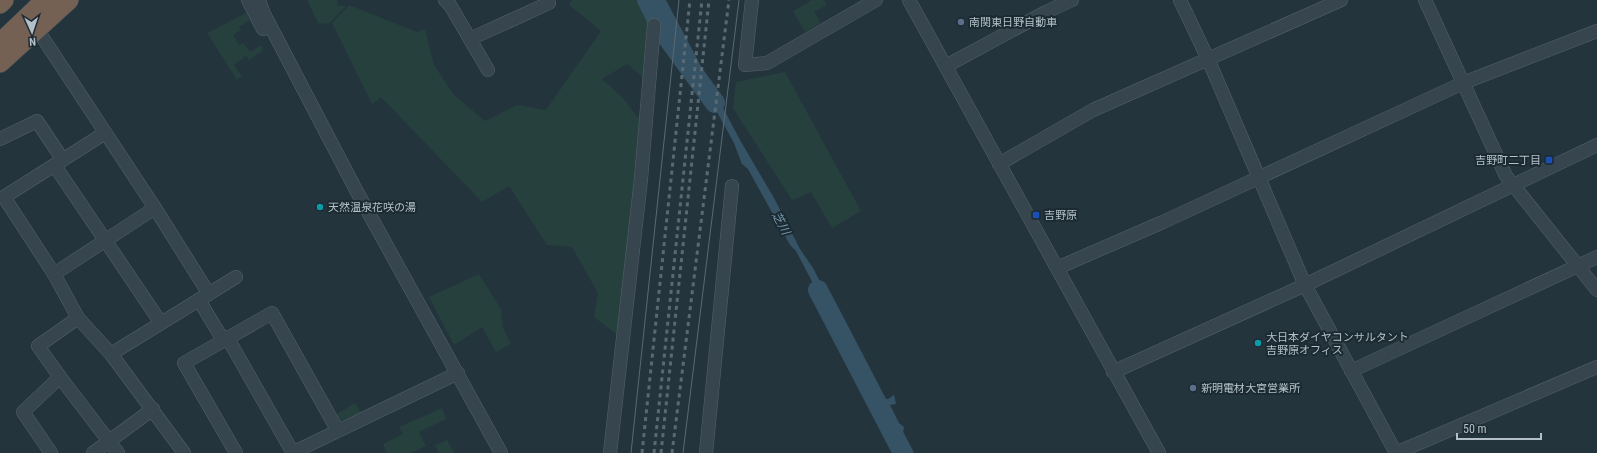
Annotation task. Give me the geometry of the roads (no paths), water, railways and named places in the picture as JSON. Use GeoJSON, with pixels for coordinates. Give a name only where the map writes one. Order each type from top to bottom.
{"type":"FeatureCollection","features":[{"type":"Feature","properties":{"kind":"highway"},"geometry":{"type":"LineString","coordinates":[[0,4],[4,0]]}},
{"type":"Feature","properties":{"kind":"highway"},"geometry":{"type":"LineString","coordinates":[[0,25],[26,0]]}},
{"type":"Feature","properties":{"kind":"highway"},"geometry":{"type":"LineString","coordinates":[[0,43],[45,0]]}},
{"type":"Feature","properties":{"kind":"highway"},"geometry":{"type":"LineString","coordinates":[[0,63],[69,0]]}},
{"type":"Feature","properties":{"kind":"street"},"geometry":{"type":"LineString","coordinates":[[248,0],[259,23],[289,62]]}},
{"type":"Feature","properties":{"kind":"street"},"geometry":{"type":"LineString","coordinates":[[259,0],[289,62],[356,190],[501,453]]}},
{"type":"Feature","properties":{"kind":"street"},"geometry":{"type":"LineString","coordinates":[[265,0],[268,12],[289,62]]}},
{"type":"Feature","properties":{"kind":"street"},"geometry":{"type":"LineString","coordinates":[[445,0],[450,5],[488,70]]}},
{"type":"Feature","properties":{"kind":"street"},"geometry":{"type":"LineString","coordinates":[[470,39],[549,3],[548,0]]}},
{"type":"Feature","properties":{"kind":"street"},"geometry":{"type":"LineString","coordinates":[[752,0],[745,65],[767,63],[876,0]]}},
{"type":"Feature","properties":{"kind":"street"},"geometry":{"type":"LineString","coordinates":[[909,0],[1159,453]]}},
{"type":"Feature","properties":{"kind":"street"},"geometry":{"type":"LineString","coordinates":[[946,66],[1072,0]]}},
{"type":"Feature","properties":{"kind":"street"},"geometry":{"type":"LineString","coordinates":[[1180,0],[1208,59],[1305,285],[1396,453],[1597,367]]}},
{"type":"Feature","properties":{"kind":"street"},"geometry":{"type":"LineString","coordinates":[[999,164],[1093,110],[1341,0]]}},
{"type":"Feature","properties":{"kind":"street"},"geometry":{"type":"LineString","coordinates":[[1425,0],[1506,176],[1597,290]]}},
{"type":"Feature","properties":{"kind":"street"},"geometry":{"type":"LineString","coordinates":[[610,453],[641,179],[654,25]]}},
{"type":"Feature","properties":{"kind":"street"},"geometry":{"type":"LineString","coordinates":[[37,29],[155,208],[204,297],[225,339],[293,453],[458,373]]}},
{"type":"Feature","properties":{"kind":"street"},"geometry":{"type":"LineString","coordinates":[[1057,268],[1258,178],[1463,83],[1597,31]]}},
{"type":"Feature","properties":{"kind":"street"},"geometry":{"type":"LineString","coordinates":[[0,139],[37,121],[59,163],[106,241],[161,323]]}},
{"type":"Feature","properties":{"kind":"street"},"geometry":{"type":"LineString","coordinates":[[105,133],[4,197],[54,274],[78,318],[112,354],[184,453]]}},
{"type":"Feature","properties":{"kind":"street"},"geometry":{"type":"LineString","coordinates":[[1113,372],[1305,285],[1597,145]]}},
{"type":"Feature","properties":{"kind":"street"},"geometry":{"type":"LineString","coordinates":[[706,453],[732,186]]}},
{"type":"Feature","properties":{"kind":"street"},"geometry":{"type":"LineString","coordinates":[[54,274],[155,208]]}},
{"type":"Feature","properties":{"kind":"street"},"geometry":{"type":"LineString","coordinates":[[1351,371],[1597,257]]}},
{"type":"Feature","properties":{"kind":"street"},"geometry":{"type":"LineString","coordinates":[[112,354],[236,277]]}},
{"type":"Feature","properties":{"kind":"street"},"geometry":{"type":"LineString","coordinates":[[236,453],[184,363],[206,352],[225,339],[272,313],[338,431]]}},
{"type":"Feature","properties":{"kind":"street"},"geometry":{"type":"LineString","coordinates":[[78,318],[38,346],[118,453]]}},
{"type":"Feature","properties":{"kind":"street"},"geometry":{"type":"LineString","coordinates":[[51,453],[23,412],[60,377]]}},
{"type":"Feature","properties":{"kind":"street"},"geometry":{"type":"LineString","coordinates":[[93,453],[153,409]]}},
{"type":"Feature","properties":{"kind":"water"},"geometry":{"type":"Polygon","coordinates":[[[655,0],[666,0],[740,140],[774,198],[800,249],[813,268],[845,331],[883,398],[888,399],[894,395],[896,404],[890,405],[899,423],[904,427],[903,433],[914,453],[910,453],[885,413],[832,314],[829,314],[796,251],[790,245],[748,169],[742,164],[734,143],[655,0]]]}},
{"type":"Feature","properties":{"kind":"waterway","name":"芝川"},"geometry":{"type":"LineString","coordinates":[[647,0],[664,33],[715,103]]}},
{"type":"Feature","properties":{"kind":"waterway","name":"芝川"},"geometry":{"type":"LineString","coordinates":[[818,290],[903,453]]}},
{"type":"Feature","properties":{"kind":"tram line"},"geometry":{"type":"LineString","coordinates":[[631,453],[679,0]]}},
{"type":"Feature","properties":{"kind":"tram line"},"geometry":{"type":"LineString","coordinates":[[683,453],[739,0]]}},
{"type":"Feature","properties":{"kind":"railway"},"geometry":{"type":"LineString","coordinates":[[642,453],[690,0]]}},
{"type":"Feature","properties":{"kind":"railway"},"geometry":{"type":"LineString","coordinates":[[654,453],[702,0]]}},
{"type":"Feature","properties":{"kind":"railway"},"geometry":{"type":"LineString","coordinates":[[661,453],[709,0]]}},
{"type":"Feature","properties":{"kind":"railway"},"geometry":{"type":"LineString","coordinates":[[672,453],[729,0]]}},
{"type":"Feature","properties":{"kind":"place","name":"南関東日野自動車"},"geometry":{"type":"Point","coordinates":[961,22]}},
{"type":"Feature","properties":{"kind":"place","name":"吉野町二丁目"},"geometry":{"type":"Point","coordinates":[1549,160]}},
{"type":"Feature","properties":{"kind":"place","name":"天然温泉花咲の湯"},"geometry":{"type":"Point","coordinates":[320,207]}},
{"type":"Feature","properties":{"kind":"place","name":"吉野原"},"geometry":{"type":"Point","coordinates":[1036,215]}},
{"type":"Feature","properties":{"kind":"place","name":"大日本ダイヤコンサルタント 吉野原オフィス"},"geometry":{"type":"Point","coordinates":[1258,343]}},
{"type":"Feature","properties":{"kind":"place","name":"新明電材大宮営業所"},"geometry":{"type":"Point","coordinates":[1193,388]}}]}
